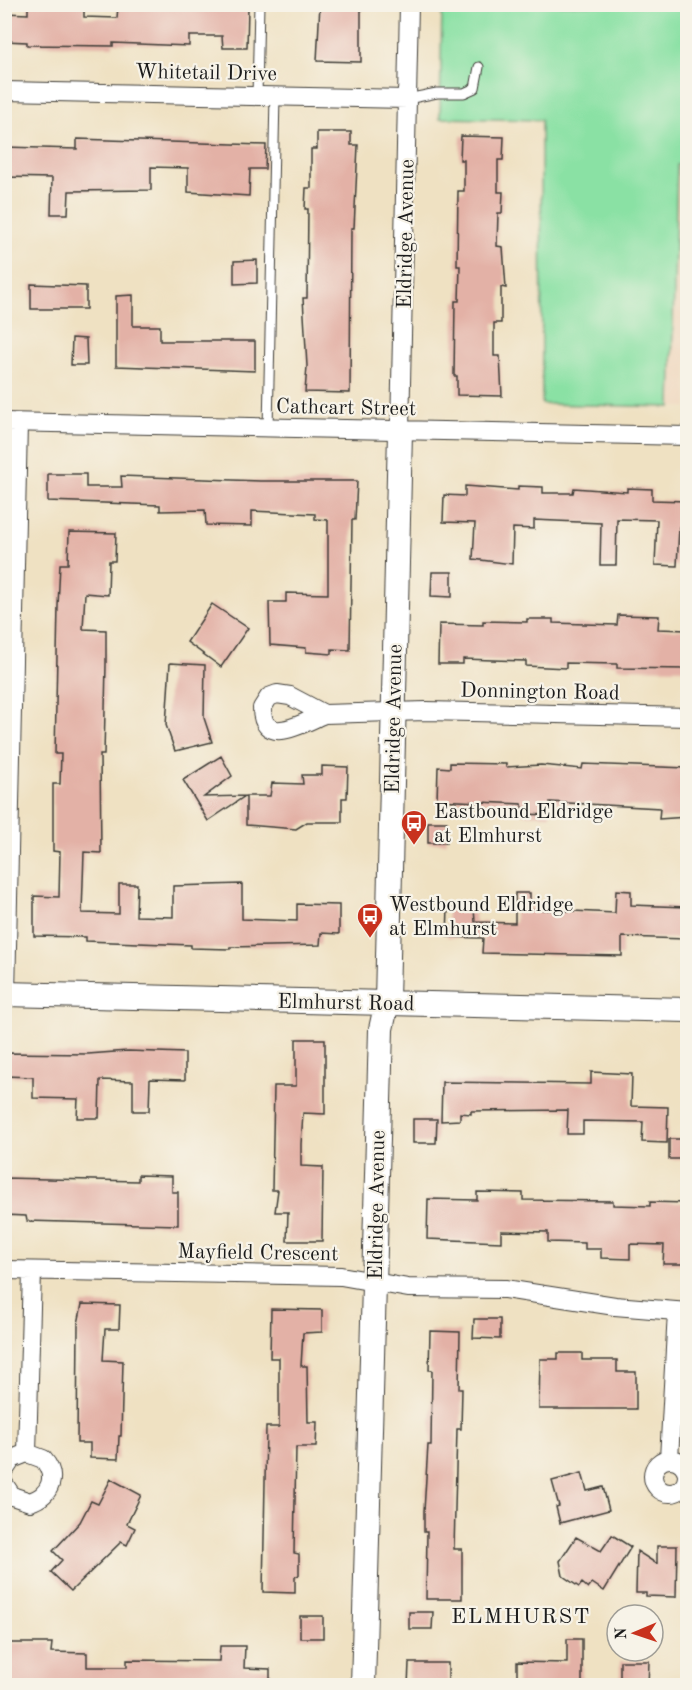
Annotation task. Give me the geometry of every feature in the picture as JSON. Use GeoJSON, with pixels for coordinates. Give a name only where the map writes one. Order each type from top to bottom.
{"type":"FeatureCollection","features":[{"type":"Feature","properties":{"kind":"street","name":"Eldridge Avenue"},"geometry":{"type":"LineString","coordinates":[[363,1686],[381,1029],[387,1002],[392,711],[400,431],[403,401],[409,4]]}},
{"type":"Feature","properties":{"kind":"street","name":"Whitetail Drive"},"geometry":{"type":"LineString","coordinates":[[4,90],[407,99]]}},
{"type":"Feature","properties":{"kind":"street","name":"Cathcart Street"},"geometry":{"type":"LineString","coordinates":[[11,422],[687,436]]}},
{"type":"Feature","properties":{"kind":"street"},"geometry":{"type":"LineString","coordinates":[[5,994],[11,422]]}},
{"type":"Feature","properties":{"kind":"street","name":"Donnington Road"},"geometry":{"type":"LineString","coordinates":[[324,714],[392,711],[687,717]]}},
{"type":"Feature","properties":{"kind":"street","name":"Elmhurst Road"},"geometry":{"type":"LineString","coordinates":[[5,994],[687,1010]]}},
{"type":"Feature","properties":{"kind":"street","name":"Mayfield Crescent"},"geometry":{"type":"LineString","coordinates":[[4,1270],[341,1276],[408,1288],[505,1289],[682,1312]]}},
{"type":"Feature","properties":{"kind":"street"},"geometry":{"type":"LineString","coordinates":[[27,1453],[32,1271]]}},
{"type":"Feature","properties":{"kind":"street"},"geometry":{"type":"LineString","coordinates":[[669,1459],[682,1312]]}},
{"type":"Feature","properties":{"kind":"street"},"geometry":{"type":"LineString","coordinates":[[4,1471],[12,1459],[27,1453],[35,1454],[49,1465],[52,1482],[49,1490],[38,1499],[22,1501],[12,1496],[4,1484]]}},
{"type":"Feature","properties":{"kind":"lane"},"geometry":{"type":"LineString","coordinates":[[259,4],[266,96],[268,428]]}},
{"type":"Feature","properties":{"kind":"lane"},"geometry":{"type":"LineString","coordinates":[[407,99],[437,93],[470,91],[476,88],[479,67]]}},
{"type":"Feature","properties":{"kind":"shaded area"},"geometry":{"type":"Polygon","coordinates":[[[677,165],[687,165],[687,407],[671,407],[677,165]]]}},
{"type":"Feature","properties":{"kind":"green space"},"geometry":{"type":"Polygon","coordinates":[[[442,5],[687,5],[688,165],[677,165],[671,407],[542,404],[541,120],[440,118],[442,5]]]}},
{"type":"Feature","properties":{"kind":"building"},"geometry":{"type":"Polygon","coordinates":[[[28,4],[84,4],[84,17],[117,18],[118,6],[248,7],[247,48],[223,48],[222,36],[189,36],[189,46],[113,43],[113,46],[27,45],[27,42],[4,41],[4,13],[28,14],[28,4]]]}},
{"type":"Feature","properties":{"kind":"building"},"geometry":{"type":"Polygon","coordinates":[[[320,4],[361,4],[361,62],[317,61],[320,4]]]}},
{"type":"Feature","properties":{"kind":"building"},"geometry":{"type":"Polygon","coordinates":[[[317,132],[351,132],[351,145],[358,145],[354,228],[351,228],[350,393],[305,392],[307,366],[303,298],[307,298],[308,209],[305,209],[306,188],[311,188],[311,149],[317,149],[317,132]]]}},
{"type":"Feature","properties":{"kind":"building"},"geometry":{"type":"Polygon","coordinates":[[[461,136],[504,137],[503,160],[498,160],[498,192],[503,192],[502,213],[498,213],[497,246],[503,247],[506,288],[501,287],[501,323],[494,323],[494,356],[500,356],[502,396],[457,395],[457,376],[454,376],[455,301],[459,301],[460,266],[457,266],[458,191],[464,191],[464,160],[460,160],[461,136]]]}},
{"type":"Feature","properties":{"kind":"building"},"geometry":{"type":"Polygon","coordinates":[[[77,139],[266,145],[265,169],[250,169],[249,196],[188,192],[188,168],[151,167],[151,190],[69,191],[68,214],[51,214],[52,178],[4,177],[4,147],[77,149],[77,139]]]}},
{"type":"Feature","properties":{"kind":"building"},"geometry":{"type":"Polygon","coordinates":[[[257,260],[257,283],[234,284],[234,261],[257,260]]]}},
{"type":"Feature","properties":{"kind":"building"},"geometry":{"type":"Polygon","coordinates":[[[31,284],[86,286],[86,309],[31,309],[31,284]]]}},
{"type":"Feature","properties":{"kind":"building"},"geometry":{"type":"Polygon","coordinates":[[[133,295],[133,326],[160,326],[160,341],[255,341],[255,371],[116,366],[116,296],[133,295]]]}},
{"type":"Feature","properties":{"kind":"building"},"geometry":{"type":"Polygon","coordinates":[[[72,338],[86,339],[87,365],[71,365],[72,338]]]}},
{"type":"Feature","properties":{"kind":"building"},"geometry":{"type":"Polygon","coordinates":[[[48,474],[86,474],[86,487],[122,487],[121,476],[260,481],[357,481],[355,520],[352,520],[350,650],[332,649],[332,654],[306,652],[306,648],[270,645],[269,602],[286,602],[286,593],[328,594],[328,520],[315,519],[315,514],[252,511],[252,526],[206,525],[205,510],[160,511],[160,505],[48,501],[48,474]]]}},
{"type":"Feature","properties":{"kind":"building"},"geometry":{"type":"Polygon","coordinates":[[[465,486],[518,490],[518,486],[543,487],[543,493],[573,493],[574,488],[627,492],[627,488],[652,489],[652,500],[687,501],[687,527],[679,527],[677,566],[655,565],[657,520],[617,519],[616,565],[600,565],[601,523],[534,520],[534,529],[513,528],[512,564],[473,559],[475,523],[443,522],[444,495],[465,496],[465,486]]]}},
{"type":"Feature","properties":{"kind":"building"},"geometry":{"type":"Polygon","coordinates":[[[69,532],[116,533],[115,561],[109,561],[108,595],[85,593],[83,629],[106,630],[106,664],[104,755],[100,755],[101,853],[84,852],[82,913],[119,914],[119,884],[137,884],[136,916],[173,917],[173,886],[242,884],[242,919],[297,921],[297,904],[339,905],[339,934],[321,933],[320,945],[230,947],[230,949],[191,948],[191,945],[86,941],[86,937],[34,936],[34,896],[59,897],[60,852],[53,851],[53,784],[60,784],[61,754],[55,754],[58,606],[60,564],[68,564],[69,532]]]}},
{"type":"Feature","properties":{"kind":"building"},"geometry":{"type":"Polygon","coordinates":[[[432,572],[452,572],[452,597],[431,596],[432,572]]]}},
{"type":"Feature","properties":{"kind":"building"},"geometry":{"type":"Polygon","coordinates":[[[212,604],[248,628],[221,667],[187,642],[212,604]]]}},
{"type":"Feature","properties":{"kind":"building"},"geometry":{"type":"Polygon","coordinates":[[[618,615],[659,616],[658,629],[687,630],[687,669],[617,668],[617,664],[566,663],[566,668],[526,666],[526,661],[463,659],[463,664],[438,664],[439,624],[483,625],[483,621],[527,622],[527,619],[553,619],[553,623],[617,625],[618,615]]]}},
{"type":"Feature","properties":{"kind":"building"},"geometry":{"type":"Polygon","coordinates":[[[170,663],[205,665],[204,718],[212,742],[175,751],[166,725],[170,663]]]}},
{"type":"Feature","properties":{"kind":"building"},"geometry":{"type":"Polygon","coordinates":[[[221,756],[232,776],[204,797],[245,796],[208,821],[183,780],[221,756]]]}},
{"type":"Feature","properties":{"kind":"building"},"geometry":{"type":"Polygon","coordinates":[[[450,763],[506,764],[506,767],[541,765],[582,769],[583,764],[687,768],[687,817],[659,819],[660,808],[550,802],[550,815],[522,814],[522,804],[437,800],[438,767],[450,768],[450,763]]]}},
{"type":"Feature","properties":{"kind":"building"},"geometry":{"type":"Polygon","coordinates":[[[322,766],[348,767],[347,798],[342,798],[342,822],[307,822],[296,829],[246,825],[246,796],[270,796],[272,783],[303,784],[302,775],[322,775],[322,766]]]}},
{"type":"Feature","properties":{"kind":"building"},"geometry":{"type":"Polygon","coordinates":[[[428,822],[447,822],[446,843],[428,843],[428,822]]]}},
{"type":"Feature","properties":{"kind":"building"},"geometry":{"type":"Polygon","coordinates":[[[616,890],[631,891],[631,905],[686,907],[686,939],[622,937],[622,956],[482,953],[483,938],[447,937],[448,907],[474,908],[475,922],[515,923],[515,893],[530,893],[530,909],[615,913],[616,890]]]}},
{"type":"Feature","properties":{"kind":"building"},"geometry":{"type":"Polygon","coordinates":[[[296,1039],[325,1039],[325,1114],[303,1113],[301,1144],[301,1166],[323,1167],[322,1241],[287,1241],[288,1212],[275,1212],[278,1190],[272,1190],[274,1086],[296,1086],[296,1039]]]}},
{"type":"Feature","properties":{"kind":"building"},"geometry":{"type":"Polygon","coordinates":[[[128,1051],[185,1053],[185,1080],[150,1079],[149,1111],[133,1111],[133,1081],[100,1080],[99,1118],[77,1118],[78,1099],[33,1098],[33,1077],[4,1076],[4,1053],[88,1054],[128,1051]]]}},
{"type":"Feature","properties":{"kind":"building"},"geometry":{"type":"Polygon","coordinates":[[[591,1072],[632,1074],[631,1106],[668,1107],[667,1143],[642,1142],[643,1122],[583,1121],[583,1134],[567,1134],[568,1110],[471,1111],[471,1114],[460,1113],[460,1120],[441,1121],[442,1082],[591,1084],[591,1072]]]}},
{"type":"Feature","properties":{"kind":"building"},"geometry":{"type":"Polygon","coordinates":[[[413,1119],[437,1119],[436,1143],[413,1143],[413,1119]]]}},
{"type":"Feature","properties":{"kind":"building"},"geometry":{"type":"Polygon","coordinates":[[[669,1139],[687,1139],[687,1159],[669,1159],[669,1139]]]}},
{"type":"Feature","properties":{"kind":"building"},"geometry":{"type":"Polygon","coordinates":[[[138,1175],[172,1176],[172,1192],[178,1192],[178,1225],[27,1221],[26,1216],[4,1215],[4,1178],[138,1181],[138,1175]]]}},
{"type":"Feature","properties":{"kind":"building"},"geometry":{"type":"Polygon","coordinates":[[[477,1192],[523,1193],[523,1200],[613,1201],[613,1205],[650,1206],[650,1202],[687,1203],[687,1264],[663,1264],[664,1245],[630,1244],[630,1259],[601,1258],[601,1249],[585,1249],[585,1243],[548,1242],[548,1232],[501,1231],[501,1242],[427,1239],[428,1199],[477,1200],[477,1192]]]}},
{"type":"Feature","properties":{"kind":"building"},"geometry":{"type":"Polygon","coordinates":[[[82,1304],[120,1305],[119,1329],[105,1329],[103,1360],[123,1361],[121,1436],[119,1436],[118,1459],[90,1458],[90,1443],[77,1443],[78,1324],[82,1304]]]}},
{"type":"Feature","properties":{"kind":"building"},"geometry":{"type":"Polygon","coordinates":[[[271,1309],[322,1310],[322,1332],[303,1333],[301,1366],[307,1366],[308,1422],[317,1422],[316,1447],[296,1447],[294,1553],[299,1554],[299,1575],[295,1577],[295,1593],[263,1592],[266,1427],[279,1427],[279,1358],[270,1358],[271,1309]]]}},
{"type":"Feature","properties":{"kind":"building"},"geometry":{"type":"Polygon","coordinates":[[[474,1319],[500,1319],[500,1339],[473,1338],[474,1319]]]}},
{"type":"Feature","properties":{"kind":"building"},"geometry":{"type":"Polygon","coordinates":[[[430,1331],[460,1332],[461,1429],[457,1429],[454,1549],[462,1549],[462,1599],[426,1599],[427,1532],[424,1532],[424,1511],[428,1445],[431,1445],[430,1331]]]}},
{"type":"Feature","properties":{"kind":"building"},"geometry":{"type":"Polygon","coordinates":[[[558,1353],[582,1353],[582,1360],[617,1360],[617,1372],[636,1372],[636,1409],[539,1409],[540,1359],[558,1359],[558,1353]]]}},
{"type":"Feature","properties":{"kind":"building"},"geometry":{"type":"Polygon","coordinates":[[[582,1473],[587,1491],[603,1487],[609,1510],[560,1523],[556,1507],[559,1506],[552,1481],[582,1473]]]}},
{"type":"Feature","properties":{"kind":"building"},"geometry":{"type":"Polygon","coordinates":[[[111,1479],[141,1495],[127,1524],[135,1528],[127,1545],[121,1542],[71,1591],[51,1572],[62,1560],[53,1551],[80,1522],[91,1501],[98,1504],[111,1479]]]}},
{"type":"Feature","properties":{"kind":"building"},"geometry":{"type":"Polygon","coordinates":[[[612,1535],[631,1547],[604,1591],[592,1583],[588,1588],[582,1583],[579,1587],[563,1576],[560,1561],[576,1537],[601,1551],[612,1535]]]}},
{"type":"Feature","properties":{"kind":"building"},"geometry":{"type":"Polygon","coordinates":[[[657,1546],[677,1546],[676,1597],[646,1596],[646,1593],[636,1593],[637,1551],[657,1564],[657,1546]]]}},
{"type":"Feature","properties":{"kind":"building"},"geometry":{"type":"Polygon","coordinates":[[[409,1612],[433,1612],[432,1629],[409,1629],[409,1612]]]}},
{"type":"Feature","properties":{"kind":"building"},"geometry":{"type":"Polygon","coordinates":[[[300,1616],[323,1616],[323,1638],[300,1638],[300,1616]]]}},
{"type":"Feature","properties":{"kind":"building"},"geometry":{"type":"Polygon","coordinates":[[[567,1639],[582,1639],[582,1686],[517,1686],[517,1662],[567,1663],[567,1639]]]}},
{"type":"Feature","properties":{"kind":"building"},"geometry":{"type":"Polygon","coordinates":[[[5,1643],[52,1643],[51,1652],[87,1653],[87,1667],[127,1667],[127,1660],[219,1661],[220,1646],[245,1646],[244,1668],[270,1669],[270,1686],[4,1686],[5,1643]]]}},
{"type":"Feature","properties":{"kind":"building"},"geometry":{"type":"Polygon","coordinates":[[[409,1663],[448,1663],[448,1686],[408,1686],[409,1663]]]}},
{"type":"Feature","properties":{"kind":"building"},"geometry":{"type":"Polygon","coordinates":[[[620,1663],[649,1663],[648,1686],[620,1686],[620,1663]]]}},
{"type":"Feature","properties":{"kind":"place","name":"Eastbound Eldridge at Elmhurst"},"geometry":{"type":"Point","coordinates":[414,846]}},
{"type":"Feature","properties":{"kind":"place","name":"Westbound Eldridge at Elmhurst"},"geometry":{"type":"Point","coordinates":[370,939]}},
{"type":"Feature","properties":{"kind":"district","name":"ELMHURST"},"geometry":{"type":"Point","coordinates":[521,1615]}}]}
